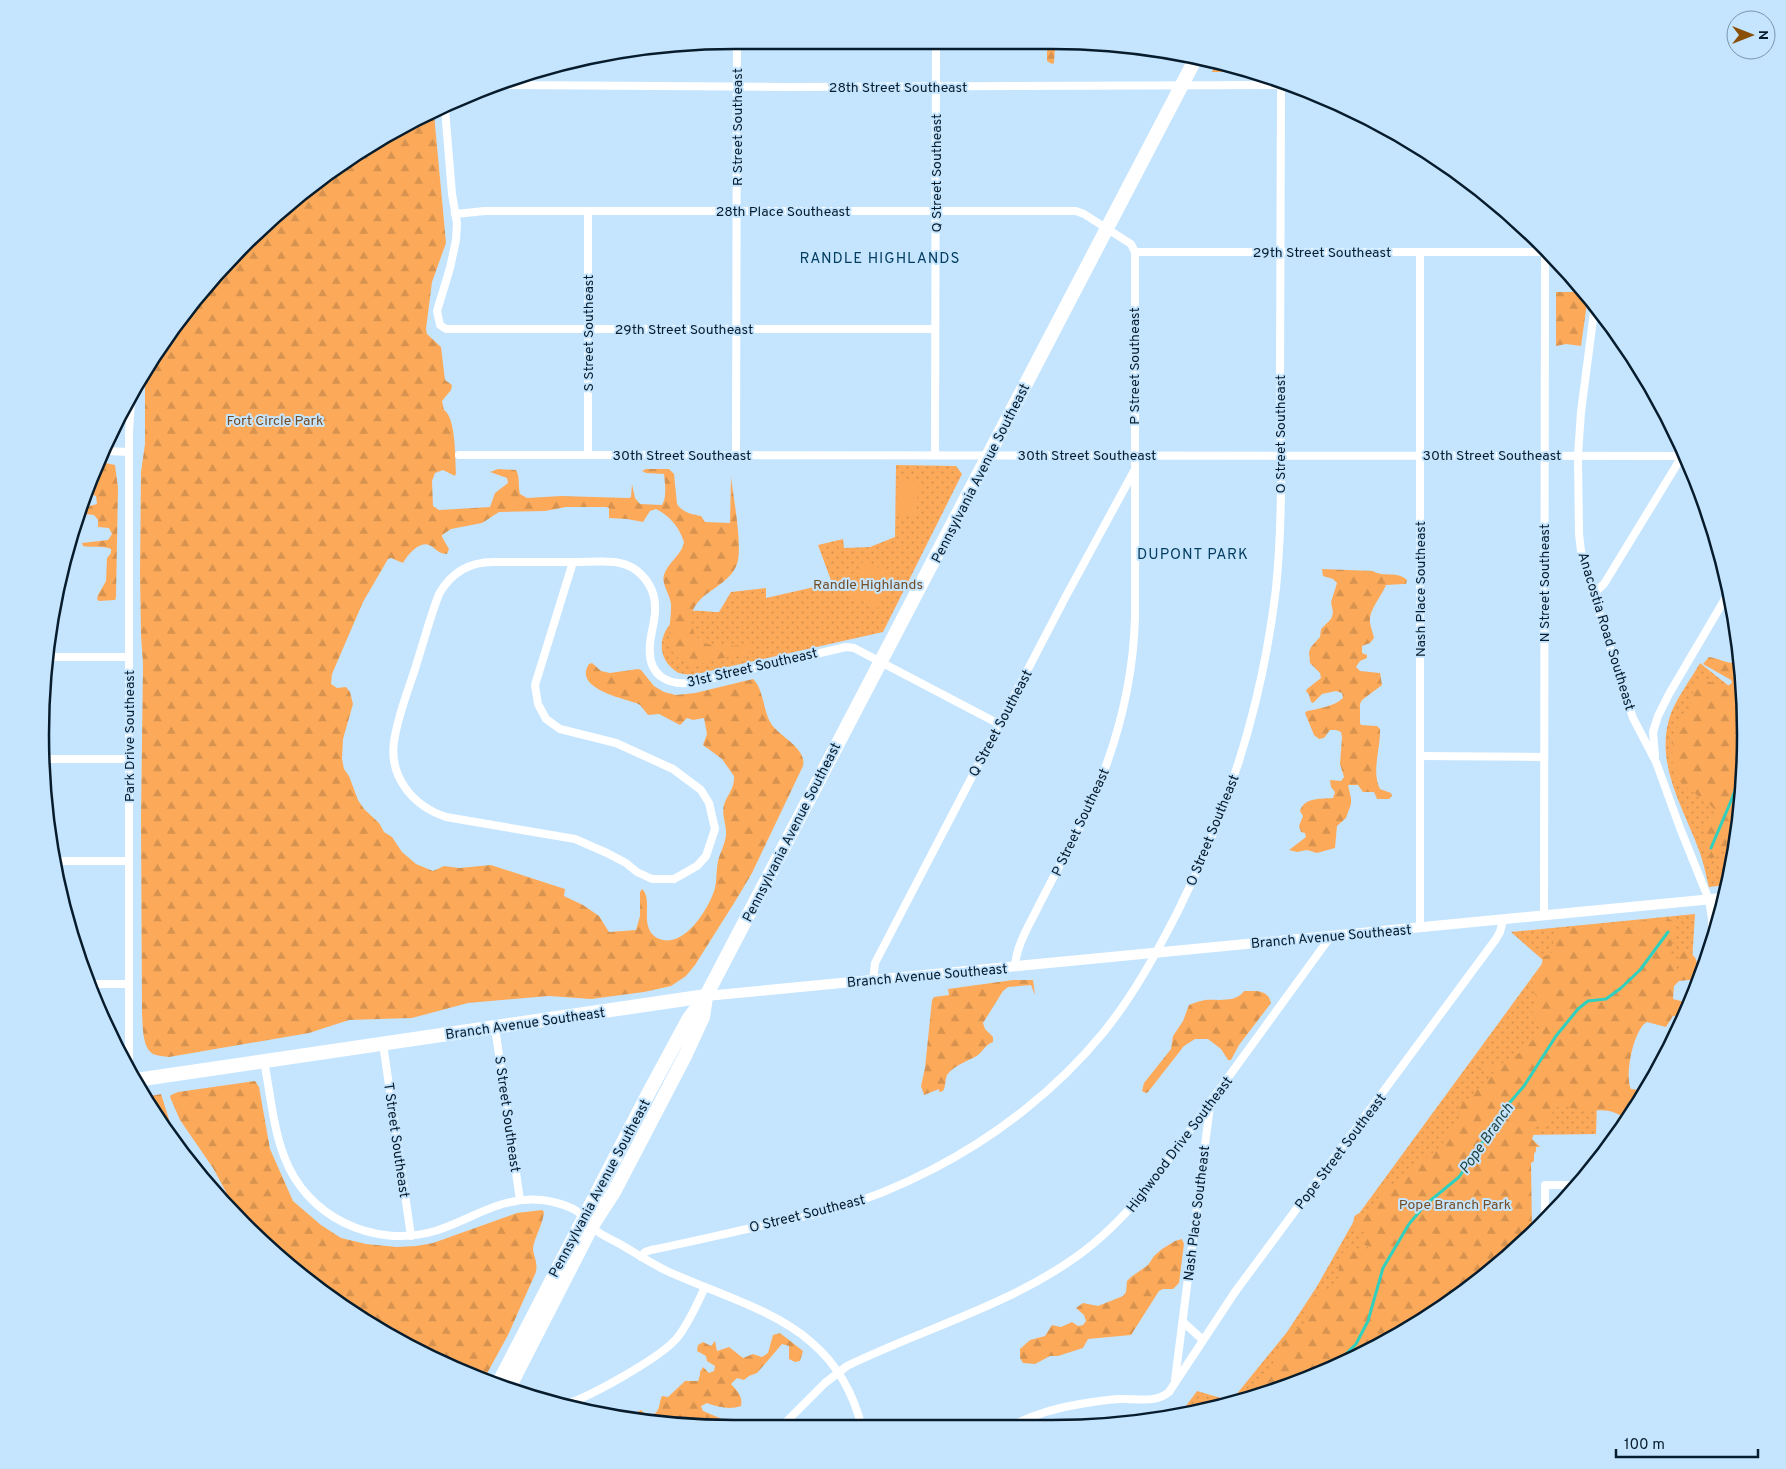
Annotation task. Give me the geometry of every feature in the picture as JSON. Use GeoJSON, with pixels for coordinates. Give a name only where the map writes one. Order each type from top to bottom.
{"type":"FeatureCollection","features":[{"type":"Feature","properties":{"kind":"highway","name":"Pennsylvania Avenue Southeast"},"geometry":{"type":"LineString","coordinates":[[501,1379],[588,1221],[614,1192],[668,1085],[685,1056],[703,1017],[706,996],[1193,64]]}},
{"type":"Feature","properties":{"kind":"highway","name":"Branch Avenue Southeast"},"geometry":{"type":"LineString","coordinates":[[142,1079],[706,996]]}},
{"type":"Feature","properties":{"kind":"highway","name":"Pennsylvania Avenue Southeast"},"geometry":{"type":"LineString","coordinates":[[511,1383],[588,1221]]}},
{"type":"Feature","properties":{"kind":"main road","name":"Branch Avenue Southeast"},"geometry":{"type":"LineString","coordinates":[[706,996],[1717,899]]}},
{"type":"Feature","properties":{"kind":"street","name":"R Street Southeast"},"geometry":{"type":"LineString","coordinates":[[736,455],[737,49]]}},
{"type":"Feature","properties":{"kind":"street","name":"Q Street Southeast"},"geometry":{"type":"LineString","coordinates":[[935,455],[936,49]]}},
{"type":"Feature","properties":{"kind":"street","name":"28th Street Southeast"},"geometry":{"type":"LineString","coordinates":[[514,85],[1182,86],[1269,84]]}},
{"type":"Feature","properties":{"kind":"street","name":"O Street Southeast"},"geometry":{"type":"LineString","coordinates":[[642,1257],[645,1252],[651,1250],[846,1206],[909,1181],[964,1152],[1007,1123],[1075,1064],[1112,1022],[1157,953],[1188,891],[1220,817],[1236,771],[1254,706],[1268,638],[1276,586],[1280,526],[1280,88]]}},
{"type":"Feature","properties":{"kind":"street"},"geometry":{"type":"LineString","coordinates":[[445,113],[455,214]]}},
{"type":"Feature","properties":{"kind":"street","name":"28th Place Southeast"},"geometry":{"type":"LineString","coordinates":[[455,214],[485,211],[1076,211],[1107,228]]}},
{"type":"Feature","properties":{"kind":"street","name":"S Street Southeast"},"geometry":{"type":"LineString","coordinates":[[588,211],[588,455]]}},
{"type":"Feature","properties":{"kind":"street","name":"29th Street Southeast"},"geometry":{"type":"LineString","coordinates":[[455,214],[457,223],[456,240],[437,311],[438,320],[442,327],[450,329],[935,329]]}},
{"type":"Feature","properties":{"kind":"street"},"geometry":{"type":"LineString","coordinates":[[1107,228],[1131,244],[1135,252]]}},
{"type":"Feature","properties":{"kind":"street","name":"29th Street Southeast"},"geometry":{"type":"LineString","coordinates":[[1135,252],[1537,251]]}},
{"type":"Feature","properties":{"kind":"street","name":"P Street Southeast"},"geometry":{"type":"LineString","coordinates":[[1015,966],[1020,942],[1098,790],[1117,737],[1132,668],[1135,632],[1135,252]]}},
{"type":"Feature","properties":{"kind":"street","name":"Nash Place Southeast"},"geometry":{"type":"LineString","coordinates":[[1420,252],[1420,927]]}},
{"type":"Feature","properties":{"kind":"street","name":"N Street Southeast"},"geometry":{"type":"LineString","coordinates":[[1544,916],[1545,259]]}},
{"type":"Feature","properties":{"kind":"street","name":"Anacostia Road Southeast"},"geometry":{"type":"LineString","coordinates":[[1594,314],[1581,412],[1578,455],[1580,543],[1585,568],[1633,718],[1656,762],[1709,900],[1712,919]]}},
{"type":"Feature","properties":{"kind":"street","name":"Park Drive Southeast"},"geometry":{"type":"LineString","coordinates":[[129,1056],[129,452],[131,410]]}},
{"type":"Feature","properties":{"kind":"street"},"geometry":{"type":"LineString","coordinates":[[110,451],[129,452]]}},
{"type":"Feature","properties":{"kind":"street","name":"30th Street Southeast"},"geometry":{"type":"LineString","coordinates":[[459,456],[1678,455]]}},
{"type":"Feature","properties":{"kind":"street"},"geometry":{"type":"LineString","coordinates":[[1593,594],[1604,584],[1680,461]]}},
{"type":"Feature","properties":{"kind":"street","name":"Q Street Southeast"},"geometry":{"type":"LineString","coordinates":[[873,980],[875,963],[1134,469]]}},
{"type":"Feature","properties":{"kind":"street","name":"31st Street Southeast"},"geometry":{"type":"LineString","coordinates":[[573,562],[535,685],[538,704],[546,719],[560,729],[616,743],[673,769],[701,790],[709,803],[715,829],[710,848],[698,866],[674,879],[652,879],[607,853],[575,839],[440,815],[422,806],[404,787],[398,777],[394,762],[395,732],[439,594],[447,581],[461,569],[486,562],[573,562],[622,564],[634,569],[644,577],[651,589],[655,604],[650,642],[651,658],[658,674],[673,683],[696,682],[838,647],[854,648],[999,724]]}},
{"type":"Feature","properties":{"kind":"street"},"geometry":{"type":"LineString","coordinates":[[1656,762],[1653,740],[1654,724],[1669,694],[1724,601]]}},
{"type":"Feature","properties":{"kind":"street"},"geometry":{"type":"LineString","coordinates":[[54,657],[129,657]]}},
{"type":"Feature","properties":{"kind":"street"},"geometry":{"type":"LineString","coordinates":[[1420,756],[1544,757]]}},
{"type":"Feature","properties":{"kind":"street"},"geometry":{"type":"LineString","coordinates":[[50,759],[129,759]]}},
{"type":"Feature","properties":{"kind":"street"},"geometry":{"type":"LineString","coordinates":[[61,861],[129,861]]}},
{"type":"Feature","properties":{"kind":"street"},"geometry":{"type":"LineString","coordinates":[[1709,900],[1716,904]]}},
{"type":"Feature","properties":{"kind":"street","name":"Pope Street Southeast"},"geometry":{"type":"LineString","coordinates":[[1175,1383],[1235,1292],[1496,939],[1503,920]]}},
{"type":"Feature","properties":{"kind":"street","name":"Highwood Drive Southeast"},"geometry":{"type":"LineString","coordinates":[[788,1420],[838,1372],[856,1362],[1020,1291],[1076,1258],[1110,1230],[1136,1203],[1331,936]]}},
{"type":"Feature","properties":{"kind":"street"},"geometry":{"type":"LineString","coordinates":[[96,984],[129,984]]}},
{"type":"Feature","properties":{"kind":"street","name":"S Street Southeast"},"geometry":{"type":"LineString","coordinates":[[495,1027],[520,1200]]}},
{"type":"Feature","properties":{"kind":"street","name":"T Street Southeast"},"geometry":{"type":"LineString","coordinates":[[383,1044],[411,1236]]}},
{"type":"Feature","properties":{"kind":"street"},"geometry":{"type":"LineString","coordinates":[[264,1061],[283,1155],[293,1174],[307,1193],[326,1211],[354,1228],[379,1235],[411,1236],[439,1230],[496,1205],[520,1200],[555,1202],[573,1209],[598,1232],[665,1270],[773,1317],[791,1327],[818,1349],[838,1372],[853,1399],[860,1420]]}},
{"type":"Feature","properties":{"kind":"street","name":"Nash Place Southeast"},"geometry":{"type":"LineString","coordinates":[[1175,1383],[1210,1104]]}},
{"type":"Feature","properties":{"kind":"street"},"geometry":{"type":"LineString","coordinates":[[1545,1210],[1545,1185],[1569,1185]]}},
{"type":"Feature","properties":{"kind":"street"},"geometry":{"type":"LineString","coordinates":[[575,1401],[660,1355],[680,1333],[705,1287]]}},
{"type":"Feature","properties":{"kind":"street"},"geometry":{"type":"LineString","coordinates":[[1183,1322],[1203,1340]]}},
{"type":"Feature","properties":{"kind":"street"},"geometry":{"type":"LineString","coordinates":[[1026,1420],[1045,1412],[1112,1399],[1157,1399],[1167,1394],[1175,1383]]}},
{"type":"Feature","properties":{"kind":"green space"},"geometry":{"type":"Polygon","coordinates":[[[1047,49],[1055,49],[1054,63],[1052,64],[1047,61],[1047,49]]]}},
{"type":"Feature","properties":{"kind":"green space"},"geometry":{"type":"Polygon","coordinates":[[[1214,69],[1229,72],[1212,72],[1214,69]]]}},
{"type":"Feature","properties":{"kind":"green space","name":"Fort Circle Park"},"geometry":{"type":"Polygon","coordinates":[[[434,118],[446,243],[432,282],[426,329],[427,334],[441,347],[445,380],[452,385],[451,390],[442,401],[453,429],[456,473],[455,476],[443,470],[435,473],[432,481],[433,506],[439,510],[490,507],[495,493],[508,483],[507,478],[490,472],[498,469],[516,470],[520,494],[527,498],[561,496],[629,498],[631,497],[632,484],[635,498],[640,504],[662,505],[665,494],[664,474],[642,471],[646,469],[669,469],[674,474],[677,504],[682,509],[688,513],[701,516],[705,522],[730,523],[731,476],[739,556],[732,573],[694,607],[692,617],[693,629],[696,636],[709,644],[717,646],[750,645],[754,647],[749,652],[694,665],[683,661],[675,655],[669,640],[671,604],[663,578],[666,570],[681,551],[684,542],[673,522],[656,509],[650,511],[643,522],[609,518],[609,508],[606,507],[566,507],[545,511],[499,512],[482,523],[451,529],[442,535],[449,549],[447,554],[441,553],[425,544],[417,547],[403,563],[391,558],[388,559],[363,602],[332,674],[331,684],[337,688],[346,687],[350,692],[353,704],[343,739],[342,759],[344,769],[364,809],[379,823],[384,832],[392,837],[402,852],[416,864],[433,871],[444,866],[459,868],[491,865],[565,889],[564,896],[583,905],[599,916],[609,932],[636,930],[640,916],[640,892],[642,889],[647,900],[647,921],[651,933],[657,938],[676,939],[694,926],[712,897],[716,885],[718,861],[726,835],[723,809],[733,784],[734,776],[722,759],[703,745],[707,734],[704,718],[693,720],[687,718],[680,725],[659,714],[648,715],[640,705],[601,691],[593,686],[588,680],[586,672],[589,664],[592,663],[601,671],[610,673],[638,669],[654,686],[664,692],[676,695],[695,693],[753,679],[757,683],[769,720],[776,730],[798,749],[803,760],[803,766],[752,873],[695,965],[686,976],[671,986],[644,992],[591,999],[549,996],[468,1003],[412,1018],[349,1020],[309,1033],[169,1057],[155,1055],[149,1051],[145,1041],[142,1015],[141,817],[143,664],[140,573],[141,472],[145,444],[145,385],[190,317],[219,282],[282,219],[317,190],[354,164],[434,118]]]}},
{"type":"Feature","properties":{"kind":"green space"},"geometry":{"type":"Polygon","coordinates":[[[1556,292],[1575,292],[1587,306],[1581,346],[1566,344],[1556,346],[1556,292]]]}},
{"type":"Feature","properties":{"kind":"green space"},"geometry":{"type":"Polygon","coordinates":[[[105,463],[115,465],[118,488],[115,600],[99,601],[97,599],[106,581],[107,558],[111,553],[111,549],[83,546],[82,543],[108,540],[112,534],[109,528],[98,527],[98,520],[94,515],[85,514],[88,506],[97,504],[96,496],[93,495],[105,463]]]}},
{"type":"Feature","properties":{"kind":"green space","name":"Randle Highlands"},"geometry":{"type":"Polygon","coordinates":[[[896,465],[956,466],[962,474],[883,632],[692,675],[678,673],[669,665],[664,657],[663,639],[666,630],[679,616],[692,611],[719,612],[731,592],[766,588],[766,598],[832,583],[818,545],[843,539],[844,548],[870,547],[895,537],[896,465]]]}},
{"type":"Feature","properties":{"kind":"green space"},"geometry":{"type":"Polygon","coordinates":[[[898,479],[919,480],[916,515],[896,514],[898,479]]]}},
{"type":"Feature","properties":{"kind":"green space"},"geometry":{"type":"Polygon","coordinates":[[[864,560],[894,576],[887,590],[857,574],[864,560]]]}},
{"type":"Feature","properties":{"kind":"green space"},"geometry":{"type":"Polygon","coordinates":[[[1322,569],[1373,571],[1381,574],[1398,575],[1407,580],[1406,584],[1386,585],[1374,606],[1370,618],[1374,638],[1370,643],[1362,646],[1362,653],[1367,655],[1367,658],[1360,661],[1356,667],[1360,671],[1380,673],[1382,685],[1362,700],[1360,704],[1360,723],[1361,725],[1377,726],[1380,729],[1376,767],[1377,782],[1380,789],[1391,793],[1392,796],[1389,799],[1377,799],[1374,792],[1363,792],[1358,785],[1348,785],[1351,804],[1346,818],[1337,826],[1335,848],[1317,853],[1307,850],[1297,852],[1289,850],[1306,837],[1305,833],[1301,832],[1299,826],[1303,816],[1300,811],[1302,806],[1309,801],[1333,798],[1335,792],[1331,787],[1330,780],[1341,781],[1344,777],[1340,764],[1341,732],[1330,730],[1324,738],[1319,739],[1314,735],[1305,713],[1331,705],[1343,698],[1342,693],[1336,691],[1322,694],[1313,703],[1306,691],[1321,678],[1320,673],[1310,663],[1309,652],[1320,637],[1321,629],[1331,619],[1333,613],[1331,602],[1337,583],[1333,579],[1323,576],[1322,569]]]}},
{"type":"Feature","properties":{"kind":"green space"},"geometry":{"type":"Polygon","coordinates":[[[855,578],[885,594],[877,609],[847,593],[855,578]]]}},
{"type":"Feature","properties":{"kind":"green space"},"geometry":{"type":"Polygon","coordinates":[[[1709,657],[1733,663],[1736,690],[1736,779],[1731,824],[1727,851],[1721,851],[1711,859],[1705,851],[1704,835],[1706,820],[1715,810],[1679,781],[1673,769],[1672,760],[1673,743],[1677,728],[1690,711],[1695,684],[1703,680],[1726,687],[1732,683],[1731,680],[1703,664],[1709,657]]]}},
{"type":"Feature","properties":{"kind":"green space"},"geometry":{"type":"Polygon","coordinates":[[[1700,663],[1736,692],[1736,779],[1731,824],[1720,886],[1709,887],[1700,853],[1679,802],[1668,767],[1666,732],[1671,713],[1700,663]]]}},
{"type":"Feature","properties":{"kind":"green space"},"geometry":{"type":"Polygon","coordinates":[[[1726,856],[1723,872],[1719,868],[1720,863],[1726,856]]]}},
{"type":"Feature","properties":{"kind":"green space","name":"Pope Branch Park"},"geometry":{"type":"Polygon","coordinates":[[[1695,914],[1691,978],[1671,978],[1598,1065],[1596,1134],[1526,1135],[1527,1228],[1504,1250],[1469,1279],[1432,1305],[1355,1350],[1272,1384],[1236,1395],[1287,1332],[1316,1288],[1355,1219],[1544,961],[1511,932],[1695,914]]]}},
{"type":"Feature","properties":{"kind":"green space","name":"Pope Branch Park"},"geometry":{"type":"Polygon","coordinates":[[[1669,919],[1674,922],[1676,929],[1671,954],[1678,970],[1680,970],[1680,967],[1677,953],[1680,951],[1691,954],[1696,960],[1697,965],[1692,980],[1679,981],[1674,986],[1673,999],[1683,1002],[1677,1016],[1673,1016],[1666,1027],[1647,1022],[1638,1033],[1634,1042],[1629,1074],[1631,1089],[1637,1090],[1622,1115],[1602,1110],[1583,1111],[1567,1106],[1553,1109],[1551,1120],[1536,1127],[1532,1139],[1540,1147],[1536,1147],[1534,1161],[1531,1163],[1532,1223],[1504,1250],[1469,1279],[1432,1305],[1355,1350],[1314,1368],[1257,1389],[1258,1381],[1272,1365],[1285,1339],[1294,1328],[1301,1327],[1307,1321],[1307,1304],[1309,1300],[1323,1291],[1329,1293],[1336,1284],[1340,1261],[1345,1250],[1349,1247],[1366,1250],[1368,1248],[1360,1240],[1364,1232],[1353,1227],[1354,1217],[1357,1214],[1370,1211],[1385,1187],[1397,1185],[1406,1173],[1438,1149],[1462,1117],[1459,1108],[1461,1103],[1469,1102],[1480,1086],[1494,1074],[1493,1072],[1479,1070],[1480,1066],[1500,1064],[1508,1061],[1526,1047],[1535,1036],[1539,1025],[1532,1013],[1539,1002],[1532,977],[1541,968],[1543,957],[1552,953],[1554,933],[1558,929],[1669,919]]]}},
{"type":"Feature","properties":{"kind":"green space"},"geometry":{"type":"Polygon","coordinates":[[[1013,980],[1033,980],[1035,995],[1031,985],[1008,987],[1003,991],[983,1023],[985,1029],[993,1037],[993,1042],[986,1046],[978,1055],[950,1072],[947,1075],[943,1091],[939,1092],[939,1089],[924,1095],[921,1086],[925,1068],[932,1000],[934,997],[949,995],[948,989],[1013,980]]]}},
{"type":"Feature","properties":{"kind":"green space"},"geometry":{"type":"Polygon","coordinates":[[[1244,991],[1264,993],[1271,1003],[1239,1045],[1231,1060],[1228,1060],[1221,1049],[1208,1039],[1195,1039],[1184,1046],[1148,1092],[1142,1091],[1144,1083],[1171,1049],[1173,1036],[1183,1021],[1189,1005],[1205,1000],[1232,999],[1241,995],[1244,991]]]}},
{"type":"Feature","properties":{"kind":"green space"},"geometry":{"type":"Polygon","coordinates":[[[255,1081],[259,1087],[270,1149],[293,1201],[321,1225],[341,1238],[366,1244],[397,1247],[416,1246],[433,1243],[517,1213],[542,1210],[544,1212],[542,1221],[533,1248],[536,1272],[508,1335],[487,1374],[431,1350],[392,1328],[354,1305],[317,1279],[282,1250],[228,1196],[213,1168],[180,1120],[170,1097],[178,1092],[255,1081]]]}},
{"type":"Feature","properties":{"kind":"green space"},"geometry":{"type":"Polygon","coordinates":[[[161,1094],[171,1125],[164,1115],[152,1096],[161,1094]]]}},
{"type":"Feature","properties":{"kind":"green space"},"geometry":{"type":"Polygon","coordinates":[[[1182,1239],[1184,1244],[1179,1283],[1173,1289],[1159,1291],[1131,1335],[1088,1339],[1083,1348],[1058,1356],[1050,1356],[1035,1364],[1023,1363],[1020,1358],[1020,1349],[1030,1340],[1045,1336],[1052,1325],[1061,1327],[1072,1322],[1078,1326],[1083,1325],[1086,1321],[1084,1315],[1076,1308],[1083,1303],[1098,1306],[1123,1296],[1126,1292],[1127,1281],[1131,1277],[1148,1265],[1162,1249],[1182,1239]]]}},
{"type":"Feature","properties":{"kind":"green space"},"geometry":{"type":"Polygon","coordinates":[[[780,1333],[803,1351],[800,1361],[795,1362],[789,1359],[789,1346],[782,1344],[757,1373],[744,1380],[737,1378],[731,1384],[740,1396],[741,1406],[724,1408],[707,1403],[701,1406],[703,1411],[722,1420],[690,1419],[652,1415],[657,1411],[662,1396],[668,1397],[685,1381],[698,1381],[703,1367],[709,1373],[714,1371],[715,1366],[707,1361],[706,1356],[697,1351],[698,1345],[703,1342],[711,1346],[715,1341],[717,1351],[729,1347],[743,1358],[753,1354],[762,1357],[768,1353],[773,1335],[780,1333]]]}},
{"type":"Feature","properties":{"kind":"green space","name":"Pope Branch Park"},"geometry":{"type":"Polygon","coordinates":[[[1197,1391],[1222,1398],[1185,1407],[1197,1391]]]}},
{"type":"Feature","properties":{"kind":"green space"},"geometry":{"type":"Polygon","coordinates":[[[641,1410],[646,1414],[636,1413],[641,1410]]]}},
{"type":"Feature","properties":{"kind":"waterway","name":"Pope Branch"},"geometry":{"type":"LineString","coordinates":[[1711,848],[1735,791]]}},
{"type":"Feature","properties":{"kind":"waterway","name":"Pope Branch"},"geometry":{"type":"LineString","coordinates":[[1346,1354],[1356,1344],[1368,1321],[1383,1268],[1409,1224],[1425,1205],[1459,1177],[1506,1107],[1524,1086],[1556,1036],[1578,1009],[1588,1001],[1606,999],[1621,988],[1640,970],[1668,932]]}},
{"type":"Feature","properties":{"kind":"district","name":"RANDLE HIGHLANDS"},"geometry":{"type":"Point","coordinates":[880,258]}},
{"type":"Feature","properties":{"kind":"district","name":"DUPONT PARK"},"geometry":{"type":"Point","coordinates":[1193,554]}}]}
